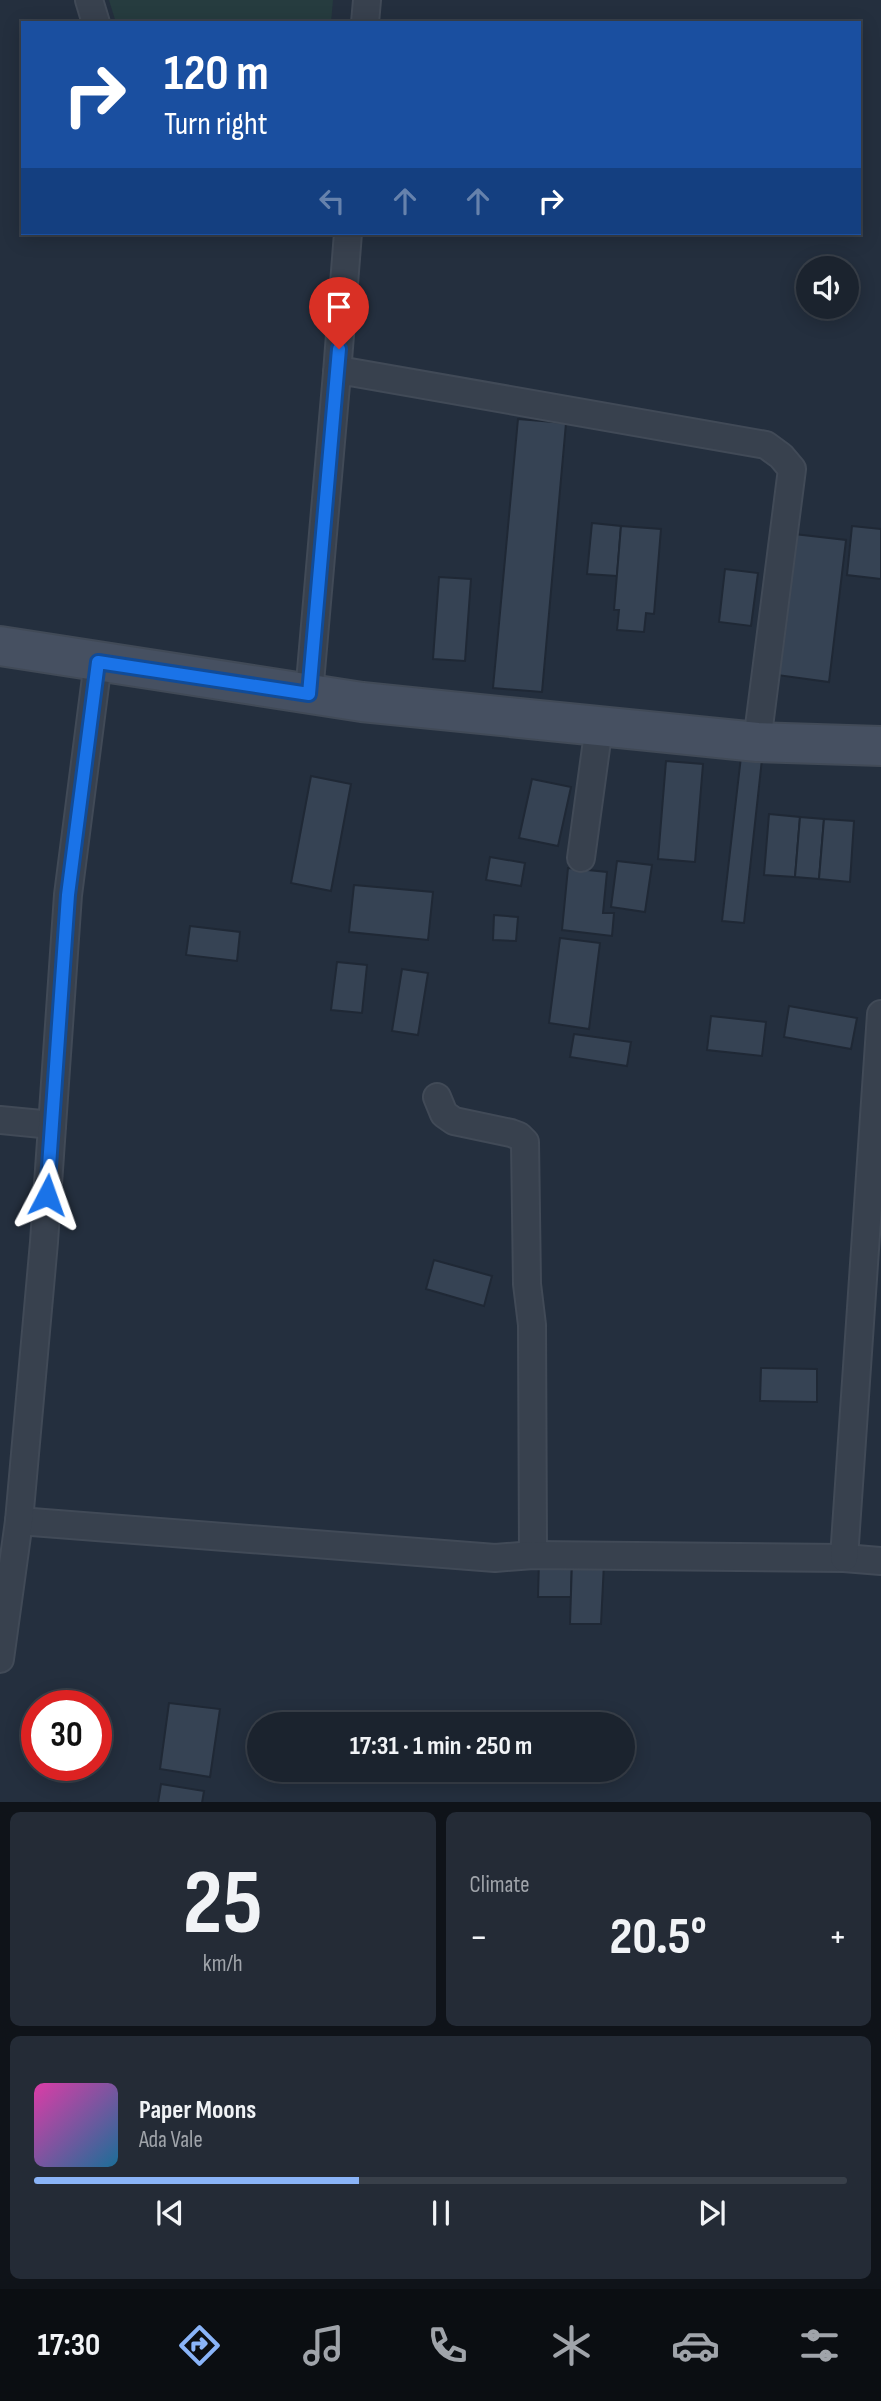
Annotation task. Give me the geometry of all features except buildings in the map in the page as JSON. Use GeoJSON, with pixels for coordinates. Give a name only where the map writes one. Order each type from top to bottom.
{"type":"FeatureCollection","features":[{"type":"Feature","properties":{"kind":"street"},"geometry":{"type":"LineString","coordinates":[[89,0],[95,21]]}},
{"type":"Feature","properties":{"kind":"street"},"geometry":{"type":"LineString","coordinates":[[365,21],[367,0]]}},
{"type":"Feature","properties":{"kind":"street"},"geometry":{"type":"LineString","coordinates":[[309,694],[348,235]]}},
{"type":"Feature","properties":{"kind":"street"},"geometry":{"type":"LineString","coordinates":[[337,373],[350,372],[766,445],[781,456],[792,469],[757,742]]}},
{"type":"Feature","properties":{"kind":"street"},"geometry":{"type":"LineString","coordinates":[[0,646],[362,702],[757,742],[881,746]]}},
{"type":"Feature","properties":{"kind":"street"},"geometry":{"type":"LineString","coordinates":[[0,1659],[19,1521],[68,895],[98,662]]}},
{"type":"Feature","properties":{"kind":"street"},"geometry":{"type":"LineString","coordinates":[[581,858],[599,726]]}},
{"type":"Feature","properties":{"kind":"street"},"geometry":{"type":"LineString","coordinates":[[844,1558],[881,1014]]}},
{"type":"Feature","properties":{"kind":"street"},"geometry":{"type":"LineString","coordinates":[[437,1097],[444,1114],[454,1121],[511,1133],[525,1142],[527,1284],[532,1325],[533,1555]]}},
{"type":"Feature","properties":{"kind":"street"},"geometry":{"type":"LineString","coordinates":[[0,1120],[52,1125]]}},
{"type":"Feature","properties":{"kind":"street"},"geometry":{"type":"LineString","coordinates":[[19,1521],[495,1558],[533,1555],[881,1560]]}},
{"type":"Feature","properties":{"kind":"green space"},"geometry":{"type":"Polygon","coordinates":[[[109,0],[333,0],[331,21],[115,21],[109,0]]]}},
{"type":"Feature","properties":{"kind":"route"},"geometry":{"type":"LineString","coordinates":[[47,1195],[68,895],[98,662],[309,694],[339,349]]}}]}
